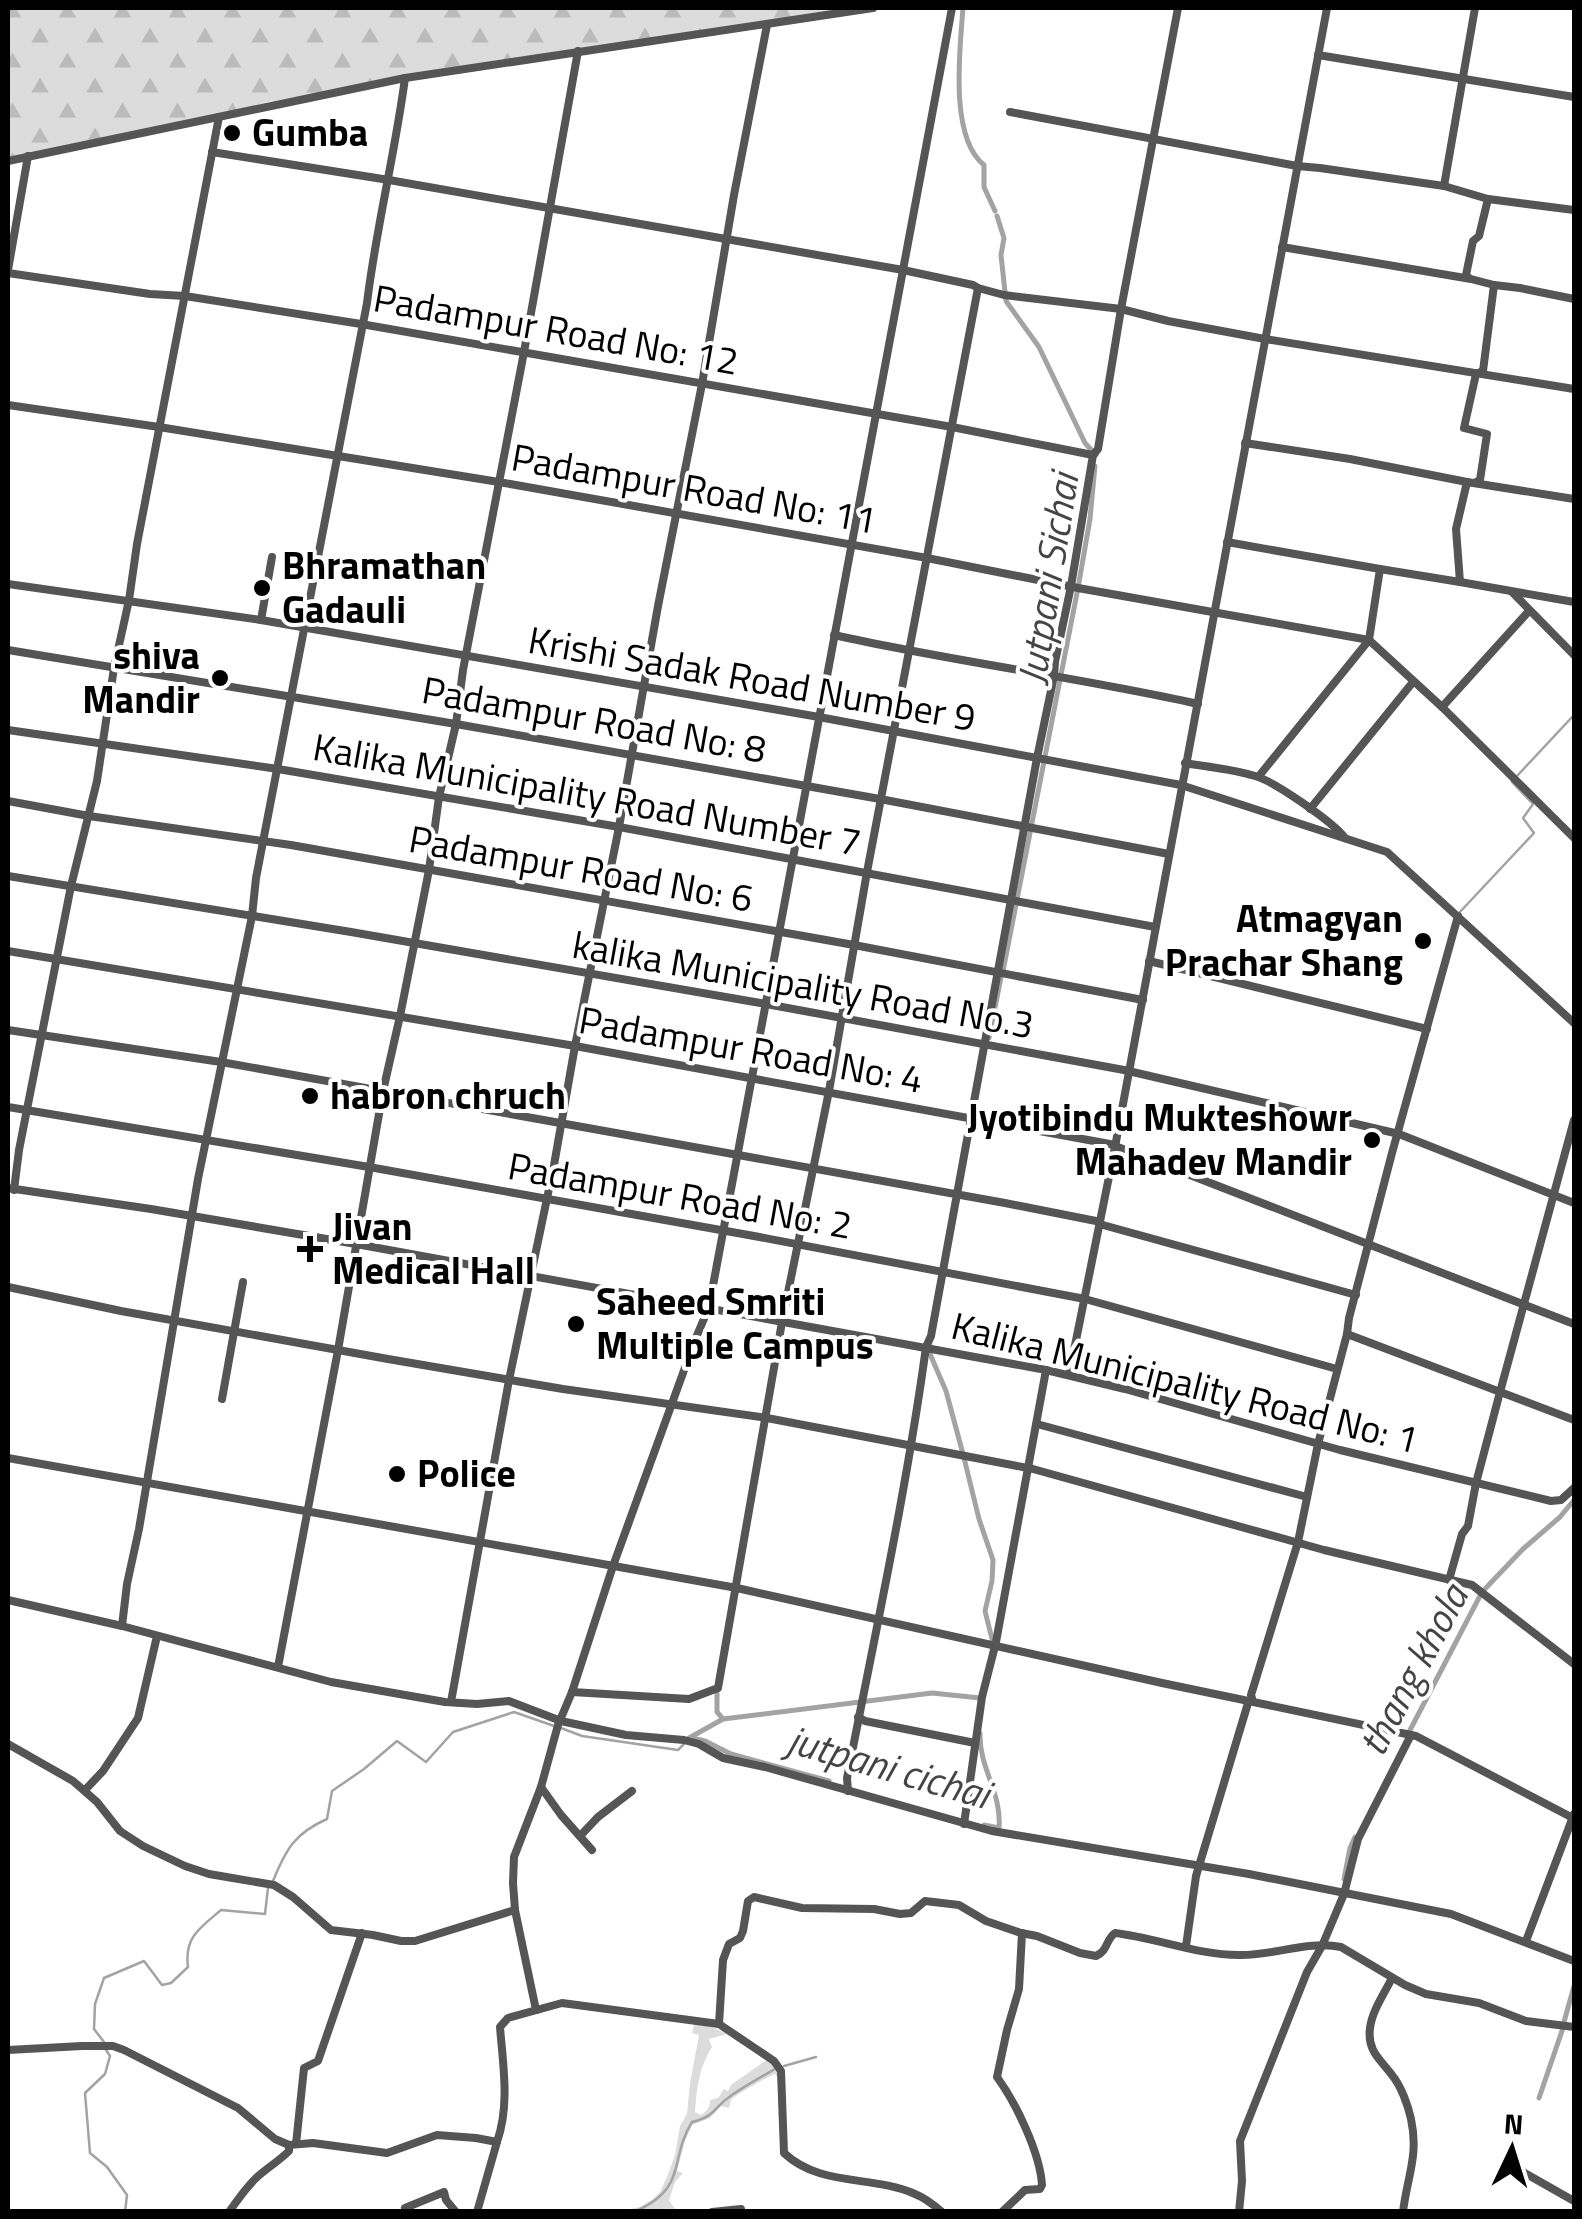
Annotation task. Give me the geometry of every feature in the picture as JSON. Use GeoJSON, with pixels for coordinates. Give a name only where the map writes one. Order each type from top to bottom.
{"type":"FeatureCollection","features":[{"type":"Feature","properties":{"kind":"street"},"geometry":{"type":"LineString","coordinates":[[8,161],[404,78],[873,8]]}},
{"type":"Feature","properties":{"kind":"street"},"geometry":{"type":"LineString","coordinates":[[536,2010],[515,1910],[514,1856],[541,1787],[556,1728],[709,1308],[952,8]]}},
{"type":"Feature","properties":{"kind":"street"},"geometry":{"type":"LineString","coordinates":[[848,1791],[858,1717],[912,1446],[926,1347],[1178,8]]}},
{"type":"Feature","properties":{"kind":"street"},"geometry":{"type":"LineString","coordinates":[[1070,1375],[1116,1147],[1327,8]]}},
{"type":"Feature","properties":{"kind":"street"},"geometry":{"type":"LineString","coordinates":[[1444,186],[1475,8]]}},
{"type":"Feature","properties":{"kind":"street"},"geometry":{"type":"LineString","coordinates":[[451,1702],[530,1274],[548,1199],[619,827],[767,25]]}},
{"type":"Feature","properties":{"kind":"street"},"geometry":{"type":"LineString","coordinates":[[278,1667],[578,51]]}},
{"type":"Feature","properties":{"kind":"street"},"geometry":{"type":"LineString","coordinates":[[1318,55],[1574,97]]}},
{"type":"Feature","properties":{"kind":"street"},"geometry":{"type":"LineString","coordinates":[[122,1626],[192,1216],[293,696],[389,180],[404,78]]}},
{"type":"Feature","properties":{"kind":"street"},"geometry":{"type":"LineString","coordinates":[[1010,112],[1297,166],[1444,186],[1488,198],[1574,210]]}},
{"type":"Feature","properties":{"kind":"street"},"geometry":{"type":"LineString","coordinates":[[11,1189],[71,886],[97,780],[114,668],[218,118]]}},
{"type":"Feature","properties":{"kind":"street"},"geometry":{"type":"LineString","coordinates":[[212,152],[903,270],[1007,295],[1120,309],[1265,339],[1574,389]]}},
{"type":"Feature","properties":{"kind":"street"},"geometry":{"type":"LineString","coordinates":[[8,271],[28,156]]}},
{"type":"Feature","properties":{"kind":"street"},"geometry":{"type":"LineString","coordinates":[[1471,279],[1466,275],[1472,241],[1479,236],[1488,198]]}},
{"type":"Feature","properties":{"kind":"street"},"geometry":{"type":"LineString","coordinates":[[1282,247],[1574,299]]}},
{"type":"Feature","properties":{"kind":"street","name":"Padampur Road No: 12"},"geometry":{"type":"LineString","coordinates":[[8,271],[361,324],[1093,455]]}},
{"type":"Feature","properties":{"kind":"street"},"geometry":{"type":"LineString","coordinates":[[1476,374],[1483,371],[1494,286]]}},
{"type":"Feature","properties":{"kind":"street"},"geometry":{"type":"LineString","coordinates":[[572,1692],[689,1699],[718,1688],[782,1322],[800,1244],[866,872],[978,288]]}},
{"type":"Feature","properties":{"kind":"street"},"geometry":{"type":"LineString","coordinates":[[1471,482],[1480,480],[1487,434],[1464,428],[1476,374]]}},
{"type":"Feature","properties":{"kind":"street","name":"Padampur Road No: 11"},"geometry":{"type":"LineString","coordinates":[[8,405],[499,482],[1369,640]]}},
{"type":"Feature","properties":{"kind":"street"},"geometry":{"type":"LineString","coordinates":[[1245,443],[1574,499]]}},
{"type":"Feature","properties":{"kind":"street"},"geometry":{"type":"LineString","coordinates":[[1460,582],[1456,529],[1471,482]]}},
{"type":"Feature","properties":{"kind":"street"},"geometry":{"type":"LineString","coordinates":[[1227,542],[1574,602]]}},
{"type":"Feature","properties":{"kind":"street"},"geometry":{"type":"LineString","coordinates":[[260,620],[272,557]]}},
{"type":"Feature","properties":{"kind":"street"},"geometry":{"type":"LineString","coordinates":[[1259,776],[1369,640],[1380,568]]}},
{"type":"Feature","properties":{"kind":"street","name":"Krishi Sadak Road Number 9"},"geometry":{"type":"LineString","coordinates":[[8,584],[260,620],[819,717],[1181,786],[1387,852],[1574,1023]]}},
{"type":"Feature","properties":{"kind":"street"},"geometry":{"type":"LineString","coordinates":[[1512,592],[1574,655]]}},
{"type":"Feature","properties":{"kind":"street"},"geometry":{"type":"LineString","coordinates":[[1442,707],[1529,611]]}},
{"type":"Feature","properties":{"kind":"street"},"geometry":{"type":"LineString","coordinates":[[834,635],[1198,704]]}},
{"type":"Feature","properties":{"kind":"street"},"geometry":{"type":"LineString","coordinates":[[1369,640],[1574,838]]}},
{"type":"Feature","properties":{"kind":"street","name":"Padampur Road No: 8"},"geometry":{"type":"LineString","coordinates":[[8,650],[456,724],[1169,854]]}},
{"type":"Feature","properties":{"kind":"street"},"geometry":{"type":"LineString","coordinates":[[1310,809],[1413,682]]}},
{"type":"Feature","properties":{"kind":"street","name":"Kalika Municipality Road Number 7"},"geometry":{"type":"LineString","coordinates":[[8,730],[278,768],[1155,927]]}},
{"type":"Feature","properties":{"kind":"street"},"geometry":{"type":"LineString","coordinates":[[1186,763],[1259,776],[1310,809],[1345,838]]}},
{"type":"Feature","properties":{"kind":"street","name":"Padampur Road No: 6"},"geometry":{"type":"LineString","coordinates":[[8,801],[604,900],[1142,1000]]}},
{"type":"Feature","properties":{"kind":"street","name":"kalika Municipality Road No.3"},"geometry":{"type":"LineString","coordinates":[[8,876],[766,1004],[1129,1072],[1399,1134],[1574,1203]]}},
{"type":"Feature","properties":{"kind":"street"},"geometry":{"type":"LineString","coordinates":[[1186,1946],[1192,1892],[1298,1542],[1318,1444],[1457,915]]}},
{"type":"Feature","properties":{"kind":"street","name":"Padampur Road No: 4"},"geometry":{"type":"LineString","coordinates":[[8,951],[575,1046],[1110,1144],[1574,1324]]}},
{"type":"Feature","properties":{"kind":"street"},"geometry":{"type":"LineString","coordinates":[[1149,961],[1427,1028]]}},
{"type":"Feature","properties":{"kind":"street"},"geometry":{"type":"LineString","coordinates":[[8,1030],[383,1090],[1024,1206],[1356,1295]]}},
{"type":"Feature","properties":{"kind":"street","name":"Padampur Road No: 2"},"geometry":{"type":"LineString","coordinates":[[8,1108],[548,1199],[1085,1299],[1337,1370]]}},
{"type":"Feature","properties":{"kind":"street"},"geometry":{"type":"LineString","coordinates":[[1449,1580],[1462,1534],[1468,1526],[1476,1482],[1574,1120]]}},
{"type":"Feature","properties":{"kind":"street","name":"Kalika Municipality Road No: 1"},"geometry":{"type":"LineString","coordinates":[[11,1189],[530,1274],[926,1347],[1070,1375],[1318,1444],[1551,1500],[1561,1500],[1574,1488]]}},
{"type":"Feature","properties":{"kind":"street"},"geometry":{"type":"LineString","coordinates":[[222,1399],[243,1282]]}},
{"type":"Feature","properties":{"kind":"street"},"geometry":{"type":"LineString","coordinates":[[8,1287],[338,1350],[767,1418],[1028,1468],[1472,1585],[1574,1664]]}},
{"type":"Feature","properties":{"kind":"street"},"geometry":{"type":"LineString","coordinates":[[1347,1334],[1574,1420]]}},
{"type":"Feature","properties":{"kind":"street"},"geometry":{"type":"LineString","coordinates":[[964,1824],[980,1712],[1046,1370]]}},
{"type":"Feature","properties":{"kind":"street"},"geometry":{"type":"LineString","coordinates":[[1037,1424],[1307,1496]]}},
{"type":"Feature","properties":{"kind":"street"},"geometry":{"type":"LineString","coordinates":[[8,1458],[736,1586],[1425,1740],[1574,1816],[1526,1941]]}},
{"type":"Feature","properties":{"kind":"street"},"geometry":{"type":"LineString","coordinates":[[8,1600],[331,1682],[451,1702],[509,1701],[561,1721],[684,1740],[724,1758],[992,1832],[1201,1863],[1451,1914],[1574,1961]]}},
{"type":"Feature","properties":{"kind":"street"},"geometry":{"type":"LineString","coordinates":[[85,1790],[138,1718],[157,1636]]}},
{"type":"Feature","properties":{"kind":"street"},"geometry":{"type":"LineString","coordinates":[[858,1717],[975,1743]]}},
{"type":"Feature","properties":{"kind":"street"},"geometry":{"type":"LineString","coordinates":[[1239,2212],[1240,2141],[1307,1972],[1344,1894],[1358,1838],[1408,1735]]}},
{"type":"Feature","properties":{"kind":"street"},"geometry":{"type":"LineString","coordinates":[[8,1744],[85,1790],[120,1832],[143,1846],[209,1874],[274,1885],[331,1930],[415,1940],[515,1910]]}},
{"type":"Feature","properties":{"kind":"street"},"geometry":{"type":"LineString","coordinates":[[541,1787],[592,1850]]}},
{"type":"Feature","properties":{"kind":"street"},"geometry":{"type":"LineString","coordinates":[[580,1836],[632,1791]]}},
{"type":"Feature","properties":{"kind":"street"},"geometry":{"type":"LineString","coordinates":[[719,2024],[724,1960],[729,1944],[740,1938],[748,1902],[754,1898],[802,1908],[874,1909],[900,1914],[910,1913],[924,1900],[959,1904],[986,1921],[1096,1956],[1106,1950],[1115,1933],[1199,1952],[1242,1956],[1341,1947],[1426,1994],[1487,2005],[1526,2021],[1574,2026]]}},
{"type":"Feature","properties":{"kind":"street"},"geometry":{"type":"LineString","coordinates":[[230,2212],[259,2175],[290,2151],[304,2068],[318,2061],[362,1933]]}},
{"type":"Feature","properties":{"kind":"street"},"geometry":{"type":"LineString","coordinates":[[1002,2212],[1025,2190],[1042,2185],[1032,2142],[997,2077],[1019,1989],[1022,1933]]}},
{"type":"Feature","properties":{"kind":"street"},"geometry":{"type":"LineString","coordinates":[[1392,1978],[1374,2012],[1369,2044],[1373,2055],[1395,2078],[1411,2117],[1415,2147],[1403,2212]]}},
{"type":"Feature","properties":{"kind":"street"},"geometry":{"type":"LineString","coordinates":[[477,2212],[503,2126],[505,2058],[500,2026],[508,2018],[562,2002],[719,2024],[774,2061],[780,2071],[787,2158],[835,2179],[878,2184],[914,2194],[942,2212]]}},
{"type":"Feature","properties":{"kind":"street"},"geometry":{"type":"LineString","coordinates":[[8,2050],[112,2046],[124,2050],[238,2108],[276,2139],[292,2145],[312,2143],[387,2153],[437,2135],[498,2142]]}},
{"type":"Feature","properties":{"kind":"street"},"geometry":{"type":"LineString","coordinates":[[1514,2167],[1574,2201]]}},
{"type":"Feature","properties":{"kind":"street"},"geometry":{"type":"LineString","coordinates":[[408,2212],[406,2208],[444,2192],[456,2212]]}},
{"type":"Feature","properties":{"kind":"street"},"geometry":{"type":"LineString","coordinates":[[712,2212],[742,2209]]}},
{"type":"Feature","properties":{"kind":"green space"},"geometry":{"type":"Polygon","coordinates":[[[8,8],[866,8],[414,75],[268,102],[134,137],[8,157],[8,8]]]}},
{"type":"Feature","properties":{"kind":"green space"},"geometry":{"type":"Polygon","coordinates":[[[694,2024],[727,2034],[709,2039],[712,2047],[699,2078],[695,2112],[701,2115],[710,2100],[718,2098],[724,2089],[728,2091],[768,2059],[779,2072],[779,2080],[775,2074],[766,2078],[731,2100],[729,2108],[721,2106],[710,2118],[692,2125],[677,2171],[683,2173],[669,2200],[675,2209],[617,2212],[640,2207],[653,2199],[667,2177],[680,2126],[687,2114],[699,2035],[692,2033],[694,2024]]]}},
{"type":"Feature","properties":{"kind":"waterway","name":"Jutpani Sichai"},"geometry":{"type":"LineString","coordinates":[[963,8],[961,114],[973,152],[984,165],[984,187],[995,211]]}},
{"type":"Feature","properties":{"kind":"waterway","name":"Jutpani Sichai"},"geometry":{"type":"LineString","coordinates":[[997,216],[1004,238],[1001,255],[1006,301],[1039,347],[1085,443],[1096,455]]}},
{"type":"Feature","properties":{"kind":"waterway","name":"Jutpani Sichai"},"geometry":{"type":"LineString","coordinates":[[1003,971],[1078,588],[1095,466]]}},
{"type":"Feature","properties":{"kind":"waterway"},"geometry":{"type":"LineString","coordinates":[[1517,776],[1574,715]]}},
{"type":"Feature","properties":{"kind":"waterway"},"geometry":{"type":"LineString","coordinates":[[1459,913],[1534,833],[1523,818],[1533,804],[1512,782]]}},
{"type":"Feature","properties":{"kind":"waterway","name":"Jutpani Sichai"},"geometry":{"type":"LineString","coordinates":[[989,1038],[1001,977]]}},
{"type":"Feature","properties":{"kind":"waterway","name":"Jutpani Sichai"},"geometry":{"type":"LineString","coordinates":[[931,1347],[963,1454]]}},
{"type":"Feature","properties":{"kind":"waterway","name":"jutpani cichai"},"geometry":{"type":"LineString","coordinates":[[964,1458],[993,1560],[985,1611],[993,1643]]}},
{"type":"Feature","properties":{"kind":"waterway","name":"thang khola"},"geometry":{"type":"LineString","coordinates":[[1408,1734],[1482,1592],[1574,1500]]}},
{"type":"Feature","properties":{"kind":"waterway"},"geometry":{"type":"LineString","coordinates":[[689,1738],[723,1719],[717,1712],[717,1689]]}},
{"type":"Feature","properties":{"kind":"waterway"},"geometry":{"type":"LineString","coordinates":[[723,1719],[932,1693],[980,1698]]}},
{"type":"Feature","properties":{"kind":"waterway"},"geometry":{"type":"LineString","coordinates":[[273,1881],[293,1843],[327,1819],[332,1791],[397,1741],[426,1762],[453,1732],[514,1712],[554,1726]]}},
{"type":"Feature","properties":{"kind":"waterway"},"geometry":{"type":"LineString","coordinates":[[561,1728],[582,1736],[678,1750],[684,1744]]}},
{"type":"Feature","properties":{"kind":"waterway","name":"jutpani cichai"},"geometry":{"type":"LineString","coordinates":[[980,1733],[999,1815],[999,1828],[984,1825]]}},
{"type":"Feature","properties":{"kind":"waterway","name":"jutpani cichai"},"geometry":{"type":"LineString","coordinates":[[692,1738],[731,1754],[829,1781]]}},
{"type":"Feature","properties":{"kind":"waterway","name":"thang khola"},"geometry":{"type":"LineString","coordinates":[[1344,1879],[1355,1837]]}},
{"type":"Feature","properties":{"kind":"waterway"},"geometry":{"type":"LineString","coordinates":[[104,2042],[94,2029],[95,2004],[104,1978],[144,1961],[162,1985],[171,1983],[188,1967],[191,1941],[200,1928],[221,1910],[265,1914],[268,1888]]}},
{"type":"Feature","properties":{"kind":"waterway"},"geometry":{"type":"LineString","coordinates":[[1564,2022],[1574,1986]]}},
{"type":"Feature","properties":{"kind":"waterway"},"geometry":{"type":"LineString","coordinates":[[1539,2098],[1563,2028]]}},
{"type":"Feature","properties":{"kind":"waterway"},"geometry":{"type":"LineString","coordinates":[[106,2050],[110,2056],[105,2074],[85,2093],[90,2153],[107,2167],[127,2195],[125,2212]]}},
{"type":"Feature","properties":{"kind":"waterway"},"geometry":{"type":"LineString","coordinates":[[784,2066],[816,2057]]}},
{"type":"Feature","properties":{"kind":"waterway"},"geometry":{"type":"LineString","coordinates":[[634,2212],[651,2203],[670,2183],[692,2122],[706,2117],[732,2095],[775,2069]]}},
{"type":"Feature","properties":{"kind":"place","name":"Gumba"},"geometry":{"type":"Point","coordinates":[232,133]}},
{"type":"Feature","properties":{"kind":"place","name":"Bhramathan Gadauli"},"geometry":{"type":"Point","coordinates":[262,588]}},
{"type":"Feature","properties":{"kind":"place","name":"shiva Mandir"},"geometry":{"type":"Point","coordinates":[220,678]}},
{"type":"Feature","properties":{"kind":"place","name":"Atmagyan Prachar Shang"},"geometry":{"type":"Point","coordinates":[1423,941]}},
{"type":"Feature","properties":{"kind":"place","name":"habron chruch"},"geometry":{"type":"Point","coordinates":[310,1096]}},
{"type":"Feature","properties":{"kind":"place","name":"Jyotibindu Mukteshowr Mahadev Mandir"},"geometry":{"type":"Point","coordinates":[1372,1140]}},
{"type":"Feature","properties":{"kind":"place","name":"Jivan Medical Hall"},"geometry":{"type":"Point","coordinates":[310,1249]}},
{"type":"Feature","properties":{"kind":"place","name":"Saheed Smriti Multiple Campus"},"geometry":{"type":"Point","coordinates":[576,1324]}},
{"type":"Feature","properties":{"kind":"place","name":"Police"},"geometry":{"type":"Point","coordinates":[397,1474]}}]}
